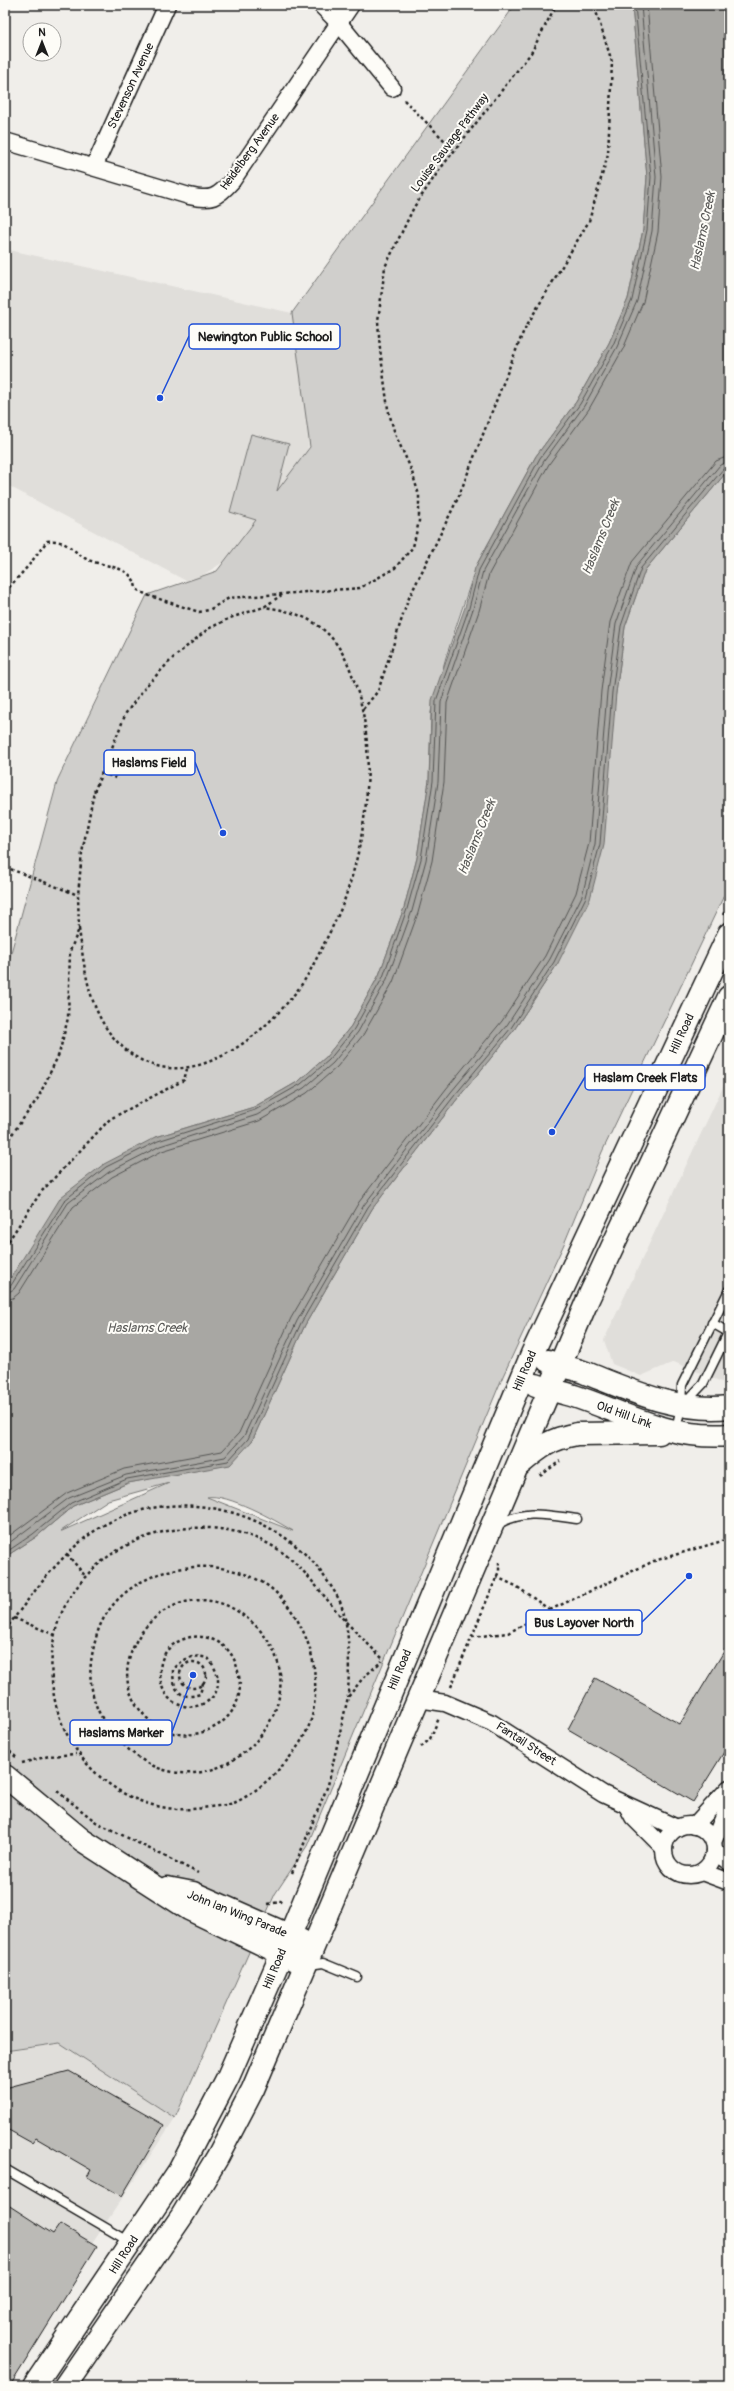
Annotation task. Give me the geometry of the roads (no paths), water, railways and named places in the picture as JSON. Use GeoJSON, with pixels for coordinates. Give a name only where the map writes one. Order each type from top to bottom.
{"type":"FeatureCollection","features":[{"type":"Feature","properties":{"kind":"main road","name":"Hill Road"},"geometry":{"type":"LineString","coordinates":[[34,2386],[132,2243],[179,2171],[228,2077],[286,1944],[532,1354],[729,934]]}},
{"type":"Feature","properties":{"kind":"main road","name":"Hill Road"},"geometry":{"type":"LineString","coordinates":[[65,2386],[154,2256],[216,2158],[253,2089],[315,1958],[418,1699],[490,1528],[561,1367],[588,1298],[729,997]]}},
{"type":"Feature","properties":{"kind":"main road","name":"Old Hill Link"},"geometry":{"type":"LineString","coordinates":[[532,1354],[561,1367],[584,1372],[632,1392],[682,1406],[729,1407]]}},
{"type":"Feature","properties":{"kind":"main road","name":"Old Hill Link"},"geometry":{"type":"LineString","coordinates":[[522,1380],[550,1390],[574,1396],[675,1433],[715,1436],[729,1435]]}},
{"type":"Feature","properties":{"kind":"main road"},"geometry":{"type":"LineString","coordinates":[[516,1469],[538,1448],[550,1440],[564,1436],[578,1434],[675,1433]]}},
{"type":"Feature","properties":{"kind":"main road"},"geometry":{"type":"LineString","coordinates":[[383,1710],[418,1699]]}},
{"type":"Feature","properties":{"kind":"main road","name":"John Ian Wing Parade"},"geometry":{"type":"LineString","coordinates":[[5,1776],[82,1840],[158,1887],[189,1909],[286,1944],[315,1958]]}},
{"type":"Feature","properties":{"kind":"main road"},"geometry":{"type":"LineString","coordinates":[[132,2243],[154,2256]]}},
{"type":"Feature","properties":{"kind":"street","name":"Stevenson Avenue"},"geometry":{"type":"LineString","coordinates":[[94,167],[167,5]]}},
{"type":"Feature","properties":{"kind":"street"},"geometry":{"type":"LineString","coordinates":[[321,5],[338,22],[392,88]]}},
{"type":"Feature","properties":{"kind":"street","name":"Heidelberg Avenue"},"geometry":{"type":"LineString","coordinates":[[5,141],[94,167],[122,178],[202,199],[214,198],[232,180],[351,5]]}},
{"type":"Feature","properties":{"kind":"street","name":"Fantail Street"},"geometry":{"type":"LineString","coordinates":[[418,1699],[444,1703],[492,1723],[603,1794],[677,1828]]}},
{"type":"Feature","properties":{"kind":"street"},"geometry":{"type":"LineString","coordinates":[[694,1826],[729,1788]]}},
{"type":"Feature","properties":{"kind":"street"},"geometry":{"type":"LineString","coordinates":[[702,1872],[708,1866],[729,1805]]}},
{"type":"Feature","properties":{"kind":"street","name":"Fantail Street"},"geometry":{"type":"LineString","coordinates":[[627,1806],[633,1817],[664,1848]]}},
{"type":"Feature","properties":{"kind":"street"},"geometry":{"type":"LineString","coordinates":[[729,1862],[714,1847],[702,1829],[694,1826],[677,1828],[671,1833],[664,1848],[667,1863],[679,1873],[686,1875],[702,1872],[729,1882]]}},
{"type":"Feature","properties":{"kind":"lane"},"geometry":{"type":"LineString","coordinates":[[675,1433],[682,1406],[682,1385],[729,1290]]}},
{"type":"Feature","properties":{"kind":"lane"},"geometry":{"type":"LineString","coordinates":[[682,1406],[703,1384],[729,1331],[712,1323]]}},
{"type":"Feature","properties":{"kind":"lane"},"geometry":{"type":"LineString","coordinates":[[490,1528],[514,1516],[528,1514],[577,1519]]}},
{"type":"Feature","properties":{"kind":"lane"},"geometry":{"type":"LineString","coordinates":[[315,1958],[357,1977]]}},
{"type":"Feature","properties":{"kind":"lane"},"geometry":{"type":"LineString","coordinates":[[5,2169],[132,2243]]}},
{"type":"Feature","properties":{"kind":"water","name":"Haslams Creek"},"geometry":{"type":"Polygon","coordinates":[[[632,5],[729,5],[729,469],[645,570],[625,627],[616,693],[604,845],[590,899],[558,963],[514,1030],[458,1098],[372,1209],[305,1325],[252,1441],[230,1465],[128,1483],[73,1506],[36,1537],[5,1557],[5,1287],[61,1197],[104,1164],[156,1137],[254,1107],[299,1081],[326,1057],[351,1026],[379,975],[404,908],[417,858],[429,781],[432,700],[465,607],[475,568],[536,456],[576,402],[609,343],[628,299],[643,230],[647,177],[632,5]]]}},
{"type":"Feature","properties":{"kind":"place","name":"Newington Public School"},"geometry":{"type":"Point","coordinates":[160,398]}},
{"type":"Feature","properties":{"kind":"place","name":"Haslams Field"},"geometry":{"type":"Point","coordinates":[223,833]}},
{"type":"Feature","properties":{"kind":"place","name":"Haslam Creek Flats"},"geometry":{"type":"Point","coordinates":[552,1132]}},
{"type":"Feature","properties":{"kind":"place","name":"Bus Layover North"},"geometry":{"type":"Point","coordinates":[689,1576]}},
{"type":"Feature","properties":{"kind":"place","name":"Haslams Marker"},"geometry":{"type":"Point","coordinates":[193,1675]}}]}
